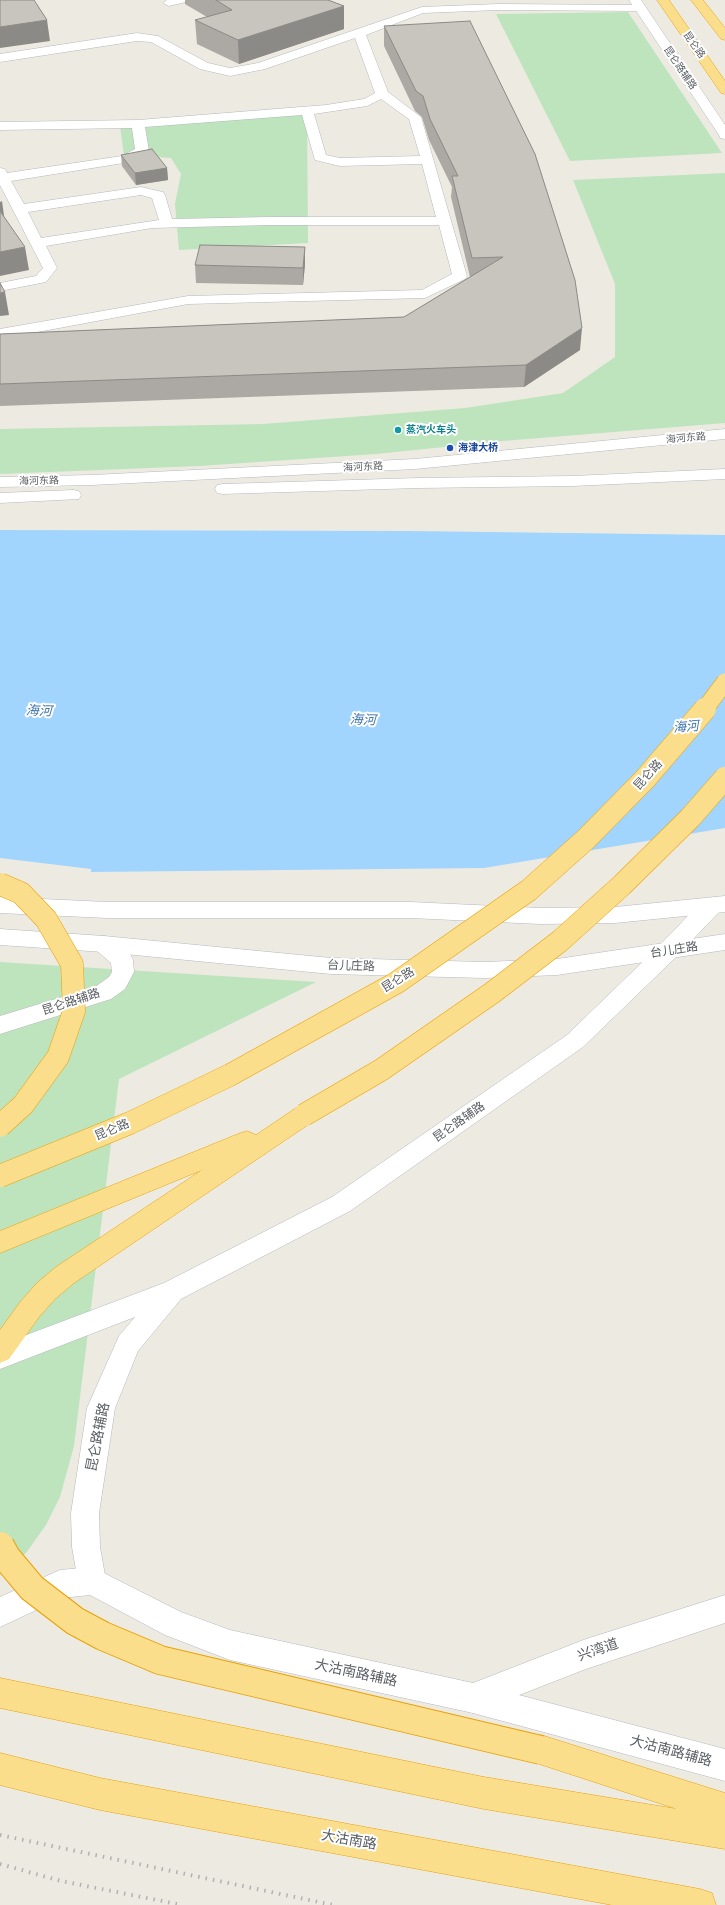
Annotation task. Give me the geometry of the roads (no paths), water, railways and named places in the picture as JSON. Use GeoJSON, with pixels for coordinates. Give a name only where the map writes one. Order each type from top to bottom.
{"type":"FeatureCollection","features":[{"type":"Feature","properties":{"kind":"highway","name":"昆仑路"},"geometry":{"type":"LineString","coordinates":[[663,0],[725,90]]}},
{"type":"Feature","properties":{"kind":"highway"},"geometry":{"type":"LineString","coordinates":[[697,0],[725,36]]}},
{"type":"Feature","properties":{"kind":"highway","name":"昆仑路"},"geometry":{"type":"LineString","coordinates":[[0,1176],[130,1123],[230,1075],[396,983],[469,934],[530,890],[586,839],[645,779],[725,682]]}},
{"type":"Feature","properties":{"kind":"highway"},"geometry":{"type":"LineString","coordinates":[[0,1351],[30,1309],[46,1291],[65,1275],[304,1115],[381,1070],[492,993],[560,941],[622,885],[678,829],[725,778]]}},
{"type":"Feature","properties":{"kind":"highway"},"geometry":{"type":"LineString","coordinates":[[0,884],[21,893],[46,919],[72,964],[74,1011],[58,1057],[22,1105],[0,1126]]}},
{"type":"Feature","properties":{"kind":"highway"},"geometry":{"type":"LineString","coordinates":[[0,1242],[218,1154],[304,1115]]}},
{"type":"Feature","properties":{"kind":"highway"},"geometry":{"type":"LineString","coordinates":[[0,1546],[6,1557],[32,1588],[75,1621],[103,1636],[160,1660],[541,1750],[725,1809]]}},
{"type":"Feature","properties":{"kind":"highway"},"geometry":{"type":"LineString","coordinates":[[0,1693],[484,1793],[725,1833]]}},
{"type":"Feature","properties":{"kind":"highway","name":"大沽南路"},"geometry":{"type":"LineString","coordinates":[[0,1769],[100,1794],[700,1905]]}},
{"type":"Feature","properties":{"kind":"street"},"geometry":{"type":"LineString","coordinates":[[169,3],[182,0]]}},
{"type":"Feature","properties":{"kind":"street"},"geometry":{"type":"LineString","coordinates":[[0,58],[137,37],[154,39],[204,66],[230,72],[261,66],[422,10],[637,4]]}},
{"type":"Feature","properties":{"kind":"street","name":"昆仑路辅路"},"geometry":{"type":"LineString","coordinates":[[637,4],[725,135]]}},
{"type":"Feature","properties":{"kind":"street"},"geometry":{"type":"LineString","coordinates":[[0,334],[188,300],[425,294],[460,276],[415,117],[382,94],[359,33]]}},
{"type":"Feature","properties":{"kind":"street"},"geometry":{"type":"LineString","coordinates":[[0,126],[138,124],[307,111],[367,102],[382,94]]}},
{"type":"Feature","properties":{"kind":"street"},"geometry":{"type":"LineString","coordinates":[[307,111],[320,157],[340,162],[427,160]]}},
{"type":"Feature","properties":{"kind":"street"},"geometry":{"type":"LineString","coordinates":[[0,287],[40,279],[50,268],[3,182],[125,159],[142,150],[138,124]]}},
{"type":"Feature","properties":{"kind":"street"},"geometry":{"type":"LineString","coordinates":[[19,209],[141,191],[158,195],[167,224]]}},
{"type":"Feature","properties":{"kind":"street"},"geometry":{"type":"LineString","coordinates":[[37,243],[152,224],[269,221],[445,221]]}},
{"type":"Feature","properties":{"kind":"street","name":"海河东路"},"geometry":{"type":"LineString","coordinates":[[0,482],[100,480],[415,464],[725,434]]}},
{"type":"Feature","properties":{"kind":"street","name":"海河东路"},"geometry":{"type":"LineString","coordinates":[[0,498],[418,483],[595,480],[725,474]]}},
{"type":"Feature","properties":{"kind":"street"},"geometry":{"type":"LineString","coordinates":[[0,905],[107,910],[410,910],[540,916],[615,915],[718,905]]}},
{"type":"Feature","properties":{"kind":"street","name":"昆仑路辅路"},"geometry":{"type":"LineString","coordinates":[[0,1357],[173,1291],[341,1204],[575,1041],[718,905]]}},
{"type":"Feature","properties":{"kind":"street","name":"台儿庄路"},"geometry":{"type":"LineString","coordinates":[[0,937],[104,944],[331,966],[485,970],[557,967],[667,952],[725,942]]}},
{"type":"Feature","properties":{"kind":"street","name":"昆仑路辅路"},"geometry":{"type":"LineString","coordinates":[[0,1025],[103,993],[118,983],[123,972],[122,960],[104,944]]}},
{"type":"Feature","properties":{"kind":"street","name":"昆仑路辅路"},"geometry":{"type":"LineString","coordinates":[[92,1581],[86,1547],[85,1513],[101,1408],[128,1344],[173,1291]]}},
{"type":"Feature","properties":{"kind":"street"},"geometry":{"type":"LineString","coordinates":[[0,1612],[60,1584],[92,1581]]}},
{"type":"Feature","properties":{"kind":"street","name":"大沽南路辅路"},"geometry":{"type":"LineString","coordinates":[[92,1581],[175,1625],[230,1645],[473,1698],[725,1765]]}},
{"type":"Feature","properties":{"kind":"street","name":"兴湾道"},"geometry":{"type":"LineString","coordinates":[[473,1698],[586,1654],[725,1609]]}},
{"type":"Feature","properties":{"kind":"water","name":"海河"},"geometry":{"type":"Polygon","coordinates":[[[0,530],[409,531],[725,535],[725,828],[484,868],[91,872],[91,869],[0,858],[0,530]]]}},
{"type":"Feature","properties":{"kind":"railway"},"geometry":{"type":"LineString","coordinates":[[0,1835],[333,1905]]}},
{"type":"Feature","properties":{"kind":"railway"},"geometry":{"type":"LineString","coordinates":[[0,1864],[61,1881],[182,1905]]}},
{"type":"Feature","properties":{"kind":"place","name":"蒸汽火车头"},"geometry":{"type":"Point","coordinates":[398,430]}},
{"type":"Feature","properties":{"kind":"place","name":"海津大桥"},"geometry":{"type":"Point","coordinates":[450,448]}}]}
